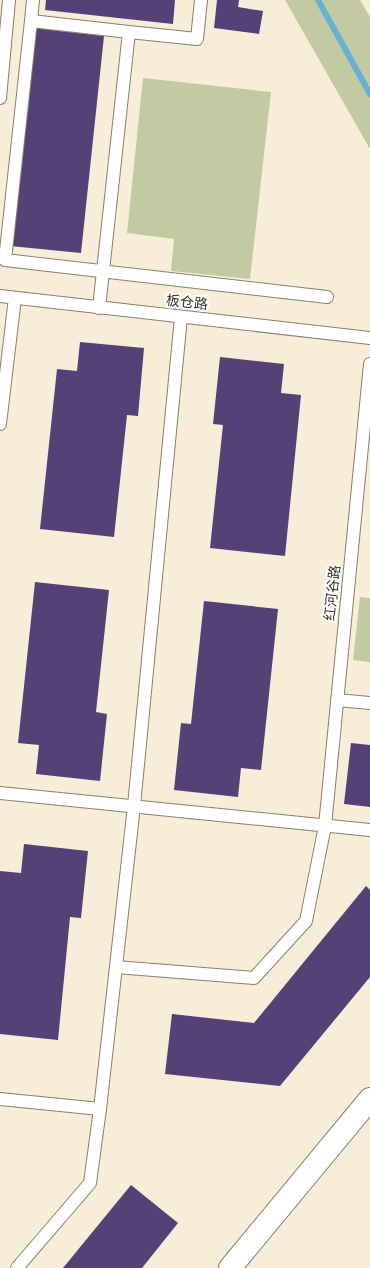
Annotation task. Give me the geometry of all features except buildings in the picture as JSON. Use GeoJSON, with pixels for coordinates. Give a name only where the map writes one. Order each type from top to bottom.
{"type":"FeatureCollection","features":[{"type":"Feature","properties":{"kind":"street"},"geometry":{"type":"LineString","coordinates":[[230,1268],[370,1099]]}},
{"type":"Feature","properties":{"kind":"lane"},"geometry":{"type":"LineString","coordinates":[[0,98],[9,0]]}},
{"type":"Feature","properties":{"kind":"lane"},"geometry":{"type":"LineString","coordinates":[[33,0],[5,260],[327,298]]}},
{"type":"Feature","properties":{"kind":"lane"},"geometry":{"type":"LineString","coordinates":[[31,21],[197,39],[201,0]]}},
{"type":"Feature","properties":{"kind":"lane"},"geometry":{"type":"LineString","coordinates":[[99,308],[129,32]]}},
{"type":"Feature","properties":{"kind":"lane","name":"板仓路"},"geometry":{"type":"LineString","coordinates":[[0,296],[370,338]]}},
{"type":"Feature","properties":{"kind":"lane"},"geometry":{"type":"LineString","coordinates":[[0,424],[14,298]]}},
{"type":"Feature","properties":{"kind":"lane"},"geometry":{"type":"LineString","coordinates":[[17,1268],[90,1183],[100,1109],[134,806],[182,317]]}},
{"type":"Feature","properties":{"kind":"lane","name":"红河谷路"},"geometry":{"type":"LineString","coordinates":[[116,967],[254,978],[306,921],[325,826],[370,364]]}},
{"type":"Feature","properties":{"kind":"lane"},"geometry":{"type":"LineString","coordinates":[[337,700],[370,703]]}},
{"type":"Feature","properties":{"kind":"lane"},"geometry":{"type":"LineString","coordinates":[[0,793],[370,830]]}},
{"type":"Feature","properties":{"kind":"lane"},"geometry":{"type":"LineString","coordinates":[[0,1099],[100,1109]]}},
{"type":"Feature","properties":{"kind":"green space"},"geometry":{"type":"Polygon","coordinates":[[[285,0],[360,0],[370,17],[370,149],[285,0]]]}},
{"type":"Feature","properties":{"kind":"green space"},"geometry":{"type":"Polygon","coordinates":[[[143,78],[271,92],[250,279],[171,271],[174,239],[127,233],[143,78]]]}},
{"type":"Feature","properties":{"kind":"green space"},"geometry":{"type":"Polygon","coordinates":[[[360,597],[370,598],[370,662],[353,660],[360,597]]]}},
{"type":"Feature","properties":{"kind":"waterway"},"geometry":{"type":"LineString","coordinates":[[318,0],[370,94]]}}]}
